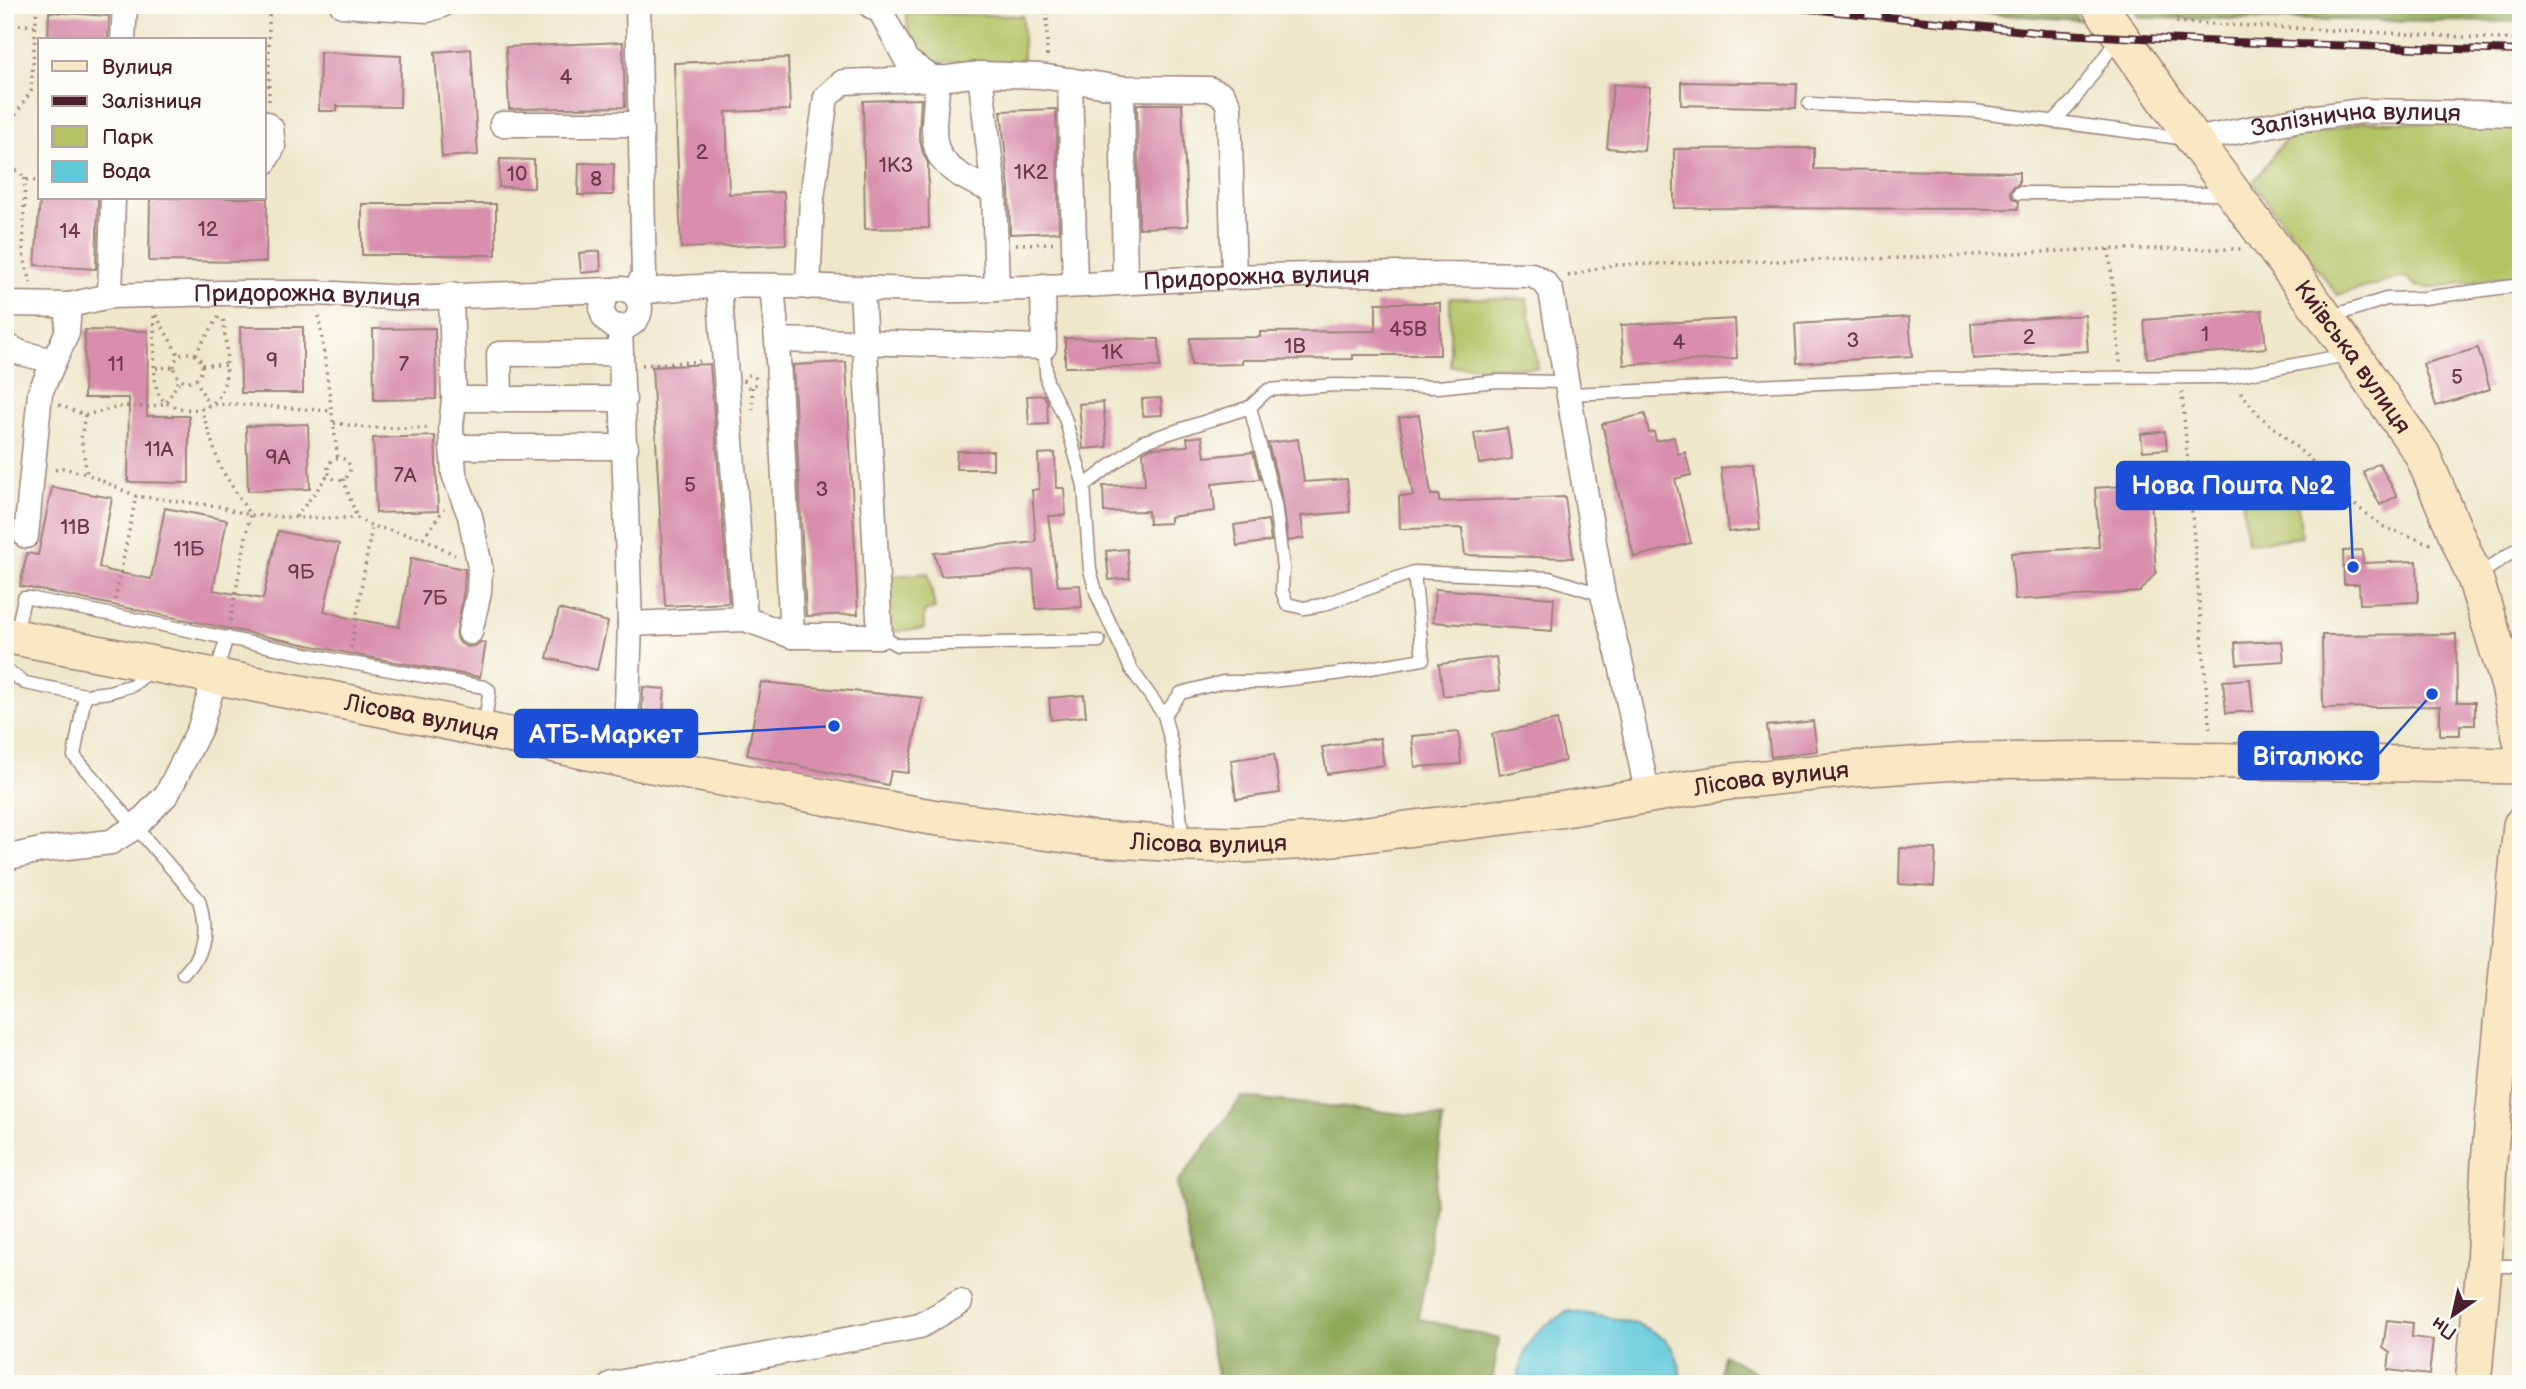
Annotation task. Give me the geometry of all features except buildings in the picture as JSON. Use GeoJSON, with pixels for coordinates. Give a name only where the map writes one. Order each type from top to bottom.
{"type":"FeatureCollection","features":[{"type":"Feature","properties":{"kind":"main road","name":"Київська вулиця"},"geometry":{"type":"LineString","coordinates":[[2108,18],[2194,140],[2351,352],[2421,454],[2475,578],[2509,686],[2521,741]]}},
{"type":"Feature","properties":{"kind":"main road","name":"Лісова вулиця"},"geometry":{"type":"LineString","coordinates":[[9,647],[156,665],[625,760],[931,817],[1096,839],[1183,844],[1242,845],[1310,841],[1457,824],[1648,797],[1735,781],[1971,761],[2212,760],[2521,765]]}},
{"type":"Feature","properties":{"kind":"main road"},"geometry":{"type":"LineString","coordinates":[[2473,1384],[2484,1266],[2489,1161],[2521,825]]}},
{"type":"Feature","properties":{"kind":"street"},"geometry":{"type":"LineString","coordinates":[[123,38],[125,5]]}},
{"type":"Feature","properties":{"kind":"street"},"geometry":{"type":"LineString","coordinates":[[342,5],[427,10],[442,5]]}},
{"type":"Feature","properties":{"kind":"street"},"geometry":{"type":"LineString","coordinates":[[625,760],[630,624],[620,327],[628,325],[638,317],[640,304],[622,292],[643,275],[638,5]]}},
{"type":"Feature","properties":{"kind":"street"},"geometry":{"type":"LineString","coordinates":[[870,5],[881,12],[906,61],[935,78]]}},
{"type":"Feature","properties":{"kind":"street"},"geometry":{"type":"LineString","coordinates":[[980,74],[994,191],[997,289]]}},
{"type":"Feature","properties":{"kind":"street"},"geometry":{"type":"LineString","coordinates":[[808,286],[812,198],[826,97],[844,82],[980,74],[1040,76],[1122,88],[1209,89],[1223,95],[1229,106],[1234,277]]}},
{"type":"Feature","properties":{"kind":"street"},"geometry":{"type":"LineString","coordinates":[[935,78],[933,132],[937,154],[948,168],[975,184],[994,191]]}},
{"type":"Feature","properties":{"kind":"street"},"geometry":{"type":"LineString","coordinates":[[1070,80],[1075,284]]}},
{"type":"Feature","properties":{"kind":"street"},"geometry":{"type":"LineString","coordinates":[[1122,88],[1125,282]]}},
{"type":"Feature","properties":{"kind":"street","name":"Залізнична вулиця"},"geometry":{"type":"LineString","coordinates":[[2194,140],[2295,120],[2362,111],[2521,114]]}},
{"type":"Feature","properties":{"kind":"street"},"geometry":{"type":"LineString","coordinates":[[266,114],[273,136],[271,153],[266,160]]}},
{"type":"Feature","properties":{"kind":"street"},"geometry":{"type":"LineString","coordinates":[[502,124],[640,124]]}},
{"type":"Feature","properties":{"kind":"street"},"geometry":{"type":"LineString","coordinates":[[110,296],[113,200]]}},
{"type":"Feature","properties":{"kind":"street","name":"Придорожна вулиця"},"geometry":{"type":"LineString","coordinates":[[5,304],[69,305],[110,296],[316,293],[408,298],[772,286],[997,289],[1353,274],[1532,275],[1544,282]]}},
{"type":"Feature","properties":{"kind":"street"},"geometry":{"type":"LineString","coordinates":[[1544,282],[1551,291],[1603,595],[1622,668],[1648,797]]}},
{"type":"Feature","properties":{"kind":"street"},"geometry":{"type":"LineString","coordinates":[[772,286],[792,636]]}},
{"type":"Feature","properties":{"kind":"street"},"geometry":{"type":"LineString","coordinates":[[776,340],[1044,347],[1043,286]]}},
{"type":"Feature","properties":{"kind":"street"},"geometry":{"type":"LineString","coordinates":[[719,287],[745,619]]}},
{"type":"Feature","properties":{"kind":"street"},"geometry":{"type":"LineString","coordinates":[[630,624],[745,619],[792,636],[880,636],[862,289]]}},
{"type":"Feature","properties":{"kind":"street"},"geometry":{"type":"LineString","coordinates":[[451,295],[454,474],[470,516],[480,567],[479,592],[470,632]]}},
{"type":"Feature","properties":{"kind":"street"},"geometry":{"type":"LineString","coordinates":[[26,536],[40,393],[67,333],[69,305]]}},
{"type":"Feature","properties":{"kind":"street"},"geometry":{"type":"LineString","coordinates":[[5,345],[21,353],[54,361]]}},
{"type":"Feature","properties":{"kind":"street"},"geometry":{"type":"LineString","coordinates":[[500,400],[499,355],[622,360]]}},
{"type":"Feature","properties":{"kind":"street"},"geometry":{"type":"LineString","coordinates":[[454,399],[624,399]]}},
{"type":"Feature","properties":{"kind":"street"},"geometry":{"type":"LineString","coordinates":[[452,437],[626,447]]}},
{"type":"Feature","properties":{"kind":"street"},"geometry":{"type":"LineString","coordinates":[[5,858],[41,850],[111,842],[135,827],[167,794],[200,728],[215,677]]}},
{"type":"Feature","properties":{"kind":"street"},"geometry":{"type":"LineString","coordinates":[[612,1384],[920,1326],[960,1302]]}},
{"type":"Feature","properties":{"kind":"lane"},"geometry":{"type":"LineString","coordinates":[[2053,122],[2074,100],[2108,18]]}},
{"type":"Feature","properties":{"kind":"lane"},"geometry":{"type":"LineString","coordinates":[[1809,104],[1974,111],[2194,140]]}},
{"type":"Feature","properties":{"kind":"lane"},"geometry":{"type":"LineString","coordinates":[[2019,192],[2234,194]]}},
{"type":"Feature","properties":{"kind":"lane"},"geometry":{"type":"LineString","coordinates":[[2326,318],[2386,299],[2424,298],[2521,285]]}},
{"type":"Feature","properties":{"kind":"lane"},"geometry":{"type":"LineString","coordinates":[[1084,486],[1142,442],[1250,407],[1269,390],[1335,385],[1438,387],[1497,381],[1568,388],[1881,380],[2229,377],[2351,352]]}},
{"type":"Feature","properties":{"kind":"lane"},"geometry":{"type":"LineString","coordinates":[[1045,360],[1047,382],[1065,418],[1084,486],[1090,570],[1097,595],[1131,668],[1164,715],[1171,746],[1183,844]]}},
{"type":"Feature","properties":{"kind":"lane"},"geometry":{"type":"LineString","coordinates":[[1250,407],[1275,504],[1283,568],[1282,591],[1287,604],[1304,608],[1322,605],[1414,572],[1549,578],[1603,595]]}},
{"type":"Feature","properties":{"kind":"lane"},"geometry":{"type":"LineString","coordinates":[[2475,578],[2521,546]]}},
{"type":"Feature","properties":{"kind":"lane"},"geometry":{"type":"LineString","coordinates":[[1164,715],[1181,693],[1223,682],[1263,682],[1335,674],[1423,659],[1414,572]]}},
{"type":"Feature","properties":{"kind":"lane"},"geometry":{"type":"LineString","coordinates":[[156,665],[133,685],[85,695],[25,683],[9,647],[24,598],[489,690],[484,730]]}},
{"type":"Feature","properties":{"kind":"lane"},"geometry":{"type":"LineString","coordinates":[[880,636],[897,645],[1099,640]]}},
{"type":"Feature","properties":{"kind":"lane"},"geometry":{"type":"LineString","coordinates":[[215,677],[227,638]]}},
{"type":"Feature","properties":{"kind":"lane"},"geometry":{"type":"LineString","coordinates":[[85,695],[74,756],[199,900],[205,923],[196,961],[184,974]]}},
{"type":"Feature","properties":{"kind":"lane"},"geometry":{"type":"LineString","coordinates":[[2484,1266],[2521,1266]]}},
{"type":"Feature","properties":{"kind":"path"},"geometry":{"type":"LineString","coordinates":[[5,124],[13,119],[31,91],[37,5]]}},
{"type":"Feature","properties":{"kind":"path"},"geometry":{"type":"LineString","coordinates":[[266,114],[269,5]]}},
{"type":"Feature","properties":{"kind":"path"},"geometry":{"type":"LineString","coordinates":[[1040,76],[1047,68],[1047,5]]}},
{"type":"Feature","properties":{"kind":"path"},"geometry":{"type":"LineString","coordinates":[[2185,5],[2175,22],[2521,40]]}},
{"type":"Feature","properties":{"kind":"path"},"geometry":{"type":"LineString","coordinates":[[5,24],[36,26]]}},
{"type":"Feature","properties":{"kind":"path"},"geometry":{"type":"LineString","coordinates":[[5,161],[28,180],[38,181]]}},
{"type":"Feature","properties":{"kind":"path"},"geometry":{"type":"LineString","coordinates":[[25,178],[23,254],[37,304]]}},
{"type":"Feature","properties":{"kind":"path"},"geometry":{"type":"LineString","coordinates":[[996,245],[1074,242]]}},
{"type":"Feature","properties":{"kind":"path"},"geometry":{"type":"LineString","coordinates":[[1544,282],[1611,265],[1901,258],[2109,249],[2275,248]]}},
{"type":"Feature","properties":{"kind":"path"},"geometry":{"type":"LineString","coordinates":[[2109,249],[2121,378]]}},
{"type":"Feature","properties":{"kind":"path"},"geometry":{"type":"LineString","coordinates":[[316,293],[338,459]]}},
{"type":"Feature","properties":{"kind":"path"},"geometry":{"type":"LineString","coordinates":[[166,403],[158,393],[153,311],[179,356]]}},
{"type":"Feature","properties":{"kind":"path"},"geometry":{"type":"LineString","coordinates":[[40,393],[63,407],[85,415],[124,406],[149,407],[166,403],[190,409],[201,408],[218,399],[225,389],[223,311],[195,354]]}},
{"type":"Feature","properties":{"kind":"path"},"geometry":{"type":"LineString","coordinates":[[188,353],[195,354],[202,365],[201,372],[195,379],[188,381],[180,379],[174,367],[179,356],[188,353]]}},
{"type":"Feature","properties":{"kind":"path"},"geometry":{"type":"LineString","coordinates":[[622,360],[723,360]]}},
{"type":"Feature","properties":{"kind":"path"},"geometry":{"type":"LineString","coordinates":[[202,365],[225,365]]}},
{"type":"Feature","properties":{"kind":"path"},"geometry":{"type":"LineString","coordinates":[[156,368],[174,367]]}},
{"type":"Feature","properties":{"kind":"path"},"geometry":{"type":"LineString","coordinates":[[2229,377],[2257,413],[2311,459],[2355,505],[2384,527],[2427,544],[2434,544]]}},
{"type":"Feature","properties":{"kind":"path"},"geometry":{"type":"LineString","coordinates":[[2181,378],[2212,760]]}},
{"type":"Feature","properties":{"kind":"path"},"geometry":{"type":"LineString","coordinates":[[166,403],[180,379]]}},
{"type":"Feature","properties":{"kind":"path"},"geometry":{"type":"LineString","coordinates":[[195,379],[208,405]]}},
{"type":"Feature","properties":{"kind":"path"},"geometry":{"type":"LineString","coordinates":[[208,405],[235,404],[332,411]]}},
{"type":"Feature","properties":{"kind":"path"},"geometry":{"type":"LineString","coordinates":[[201,408],[220,467],[250,515],[227,638]]}},
{"type":"Feature","properties":{"kind":"path"},"geometry":{"type":"LineString","coordinates":[[85,415],[81,438],[87,474]]}},
{"type":"Feature","properties":{"kind":"path"},"geometry":{"type":"LineString","coordinates":[[334,423],[452,437]]}},
{"type":"Feature","properties":{"kind":"path"},"geometry":{"type":"LineString","coordinates":[[296,517],[329,474],[330,463],[338,459],[345,460],[349,467],[348,474],[343,479],[334,479],[329,474]]}},
{"type":"Feature","properties":{"kind":"path"},"geometry":{"type":"LineString","coordinates":[[33,479],[43,473],[63,468],[87,474],[135,496],[217,506],[250,515],[357,518],[372,526],[423,538],[480,567]]}},
{"type":"Feature","properties":{"kind":"path"},"geometry":{"type":"LineString","coordinates":[[423,538],[443,510],[454,474]]}},
{"type":"Feature","properties":{"kind":"path"},"geometry":{"type":"LineString","coordinates":[[343,479],[357,518]]}},
{"type":"Feature","properties":{"kind":"path"},"geometry":{"type":"LineString","coordinates":[[112,614],[135,496]]}},
{"type":"Feature","properties":{"kind":"path"},"geometry":{"type":"LineString","coordinates":[[349,662],[372,526]]}},
{"type":"Feature","properties":{"kind":"green space"},"geometry":{"type":"Polygon","coordinates":[[[1870,5],[2068,5],[2079,20],[1870,5]]]}},
{"type":"Feature","properties":{"kind":"green space"},"geometry":{"type":"Polygon","coordinates":[[[2131,5],[2521,5],[2521,22],[2140,18],[2131,5]]]}},
{"type":"Feature","properties":{"kind":"green space"},"geometry":{"type":"Polygon","coordinates":[[[906,13],[1023,16],[1023,63],[929,61],[911,45],[906,13]]]}},
{"type":"Feature","properties":{"kind":"green space"},"geometry":{"type":"Polygon","coordinates":[[[2366,121],[2521,126],[2521,275],[2429,288],[2416,286],[2405,277],[2337,295],[2253,182],[2284,141],[2366,121]]]}},
{"type":"Feature","properties":{"kind":"green space"},"geometry":{"type":"Polygon","coordinates":[[[1450,298],[1527,299],[1538,368],[1450,366],[1450,298]]]}},
{"type":"Feature","properties":{"kind":"green space"},"geometry":{"type":"Polygon","coordinates":[[[2295,478],[2302,537],[2247,543],[2241,485],[2295,478]]]}},
{"type":"Feature","properties":{"kind":"green space"},"geometry":{"type":"Polygon","coordinates":[[[928,573],[935,609],[924,612],[924,629],[889,632],[884,577],[928,573]]]}},
{"type":"Feature","properties":{"kind":"green space"},"geometry":{"type":"Polygon","coordinates":[[[1242,1097],[1443,1118],[1426,1276],[1418,1318],[1499,1339],[1492,1384],[1219,1384],[1177,1184],[1242,1097]]]}},
{"type":"Feature","properties":{"kind":"green space"},"geometry":{"type":"Polygon","coordinates":[[[1723,1354],[1776,1384],[1718,1384],[1723,1354]]]}},
{"type":"Feature","properties":{"kind":"water"},"geometry":{"type":"Polygon","coordinates":[[[1569,1311],[1625,1321],[1659,1335],[1671,1347],[1679,1363],[1680,1384],[1517,1384],[1523,1357],[1532,1339],[1546,1325],[1569,1311]]]}},
{"type":"Feature","properties":{"kind":"railway"},"geometry":{"type":"LineString","coordinates":[[1770,5],[2044,33],[2521,51]]}},
{"type":"Feature","properties":{"kind":"place","name":"Нова Пошта №2"},"geometry":{"type":"Point","coordinates":[2353,567]}},
{"type":"Feature","properties":{"kind":"place","name":"Віталюкс"},"geometry":{"type":"Point","coordinates":[2432,694]}},
{"type":"Feature","properties":{"kind":"place","name":"АТБ-Маркет"},"geometry":{"type":"Point","coordinates":[834,726]}}]}
